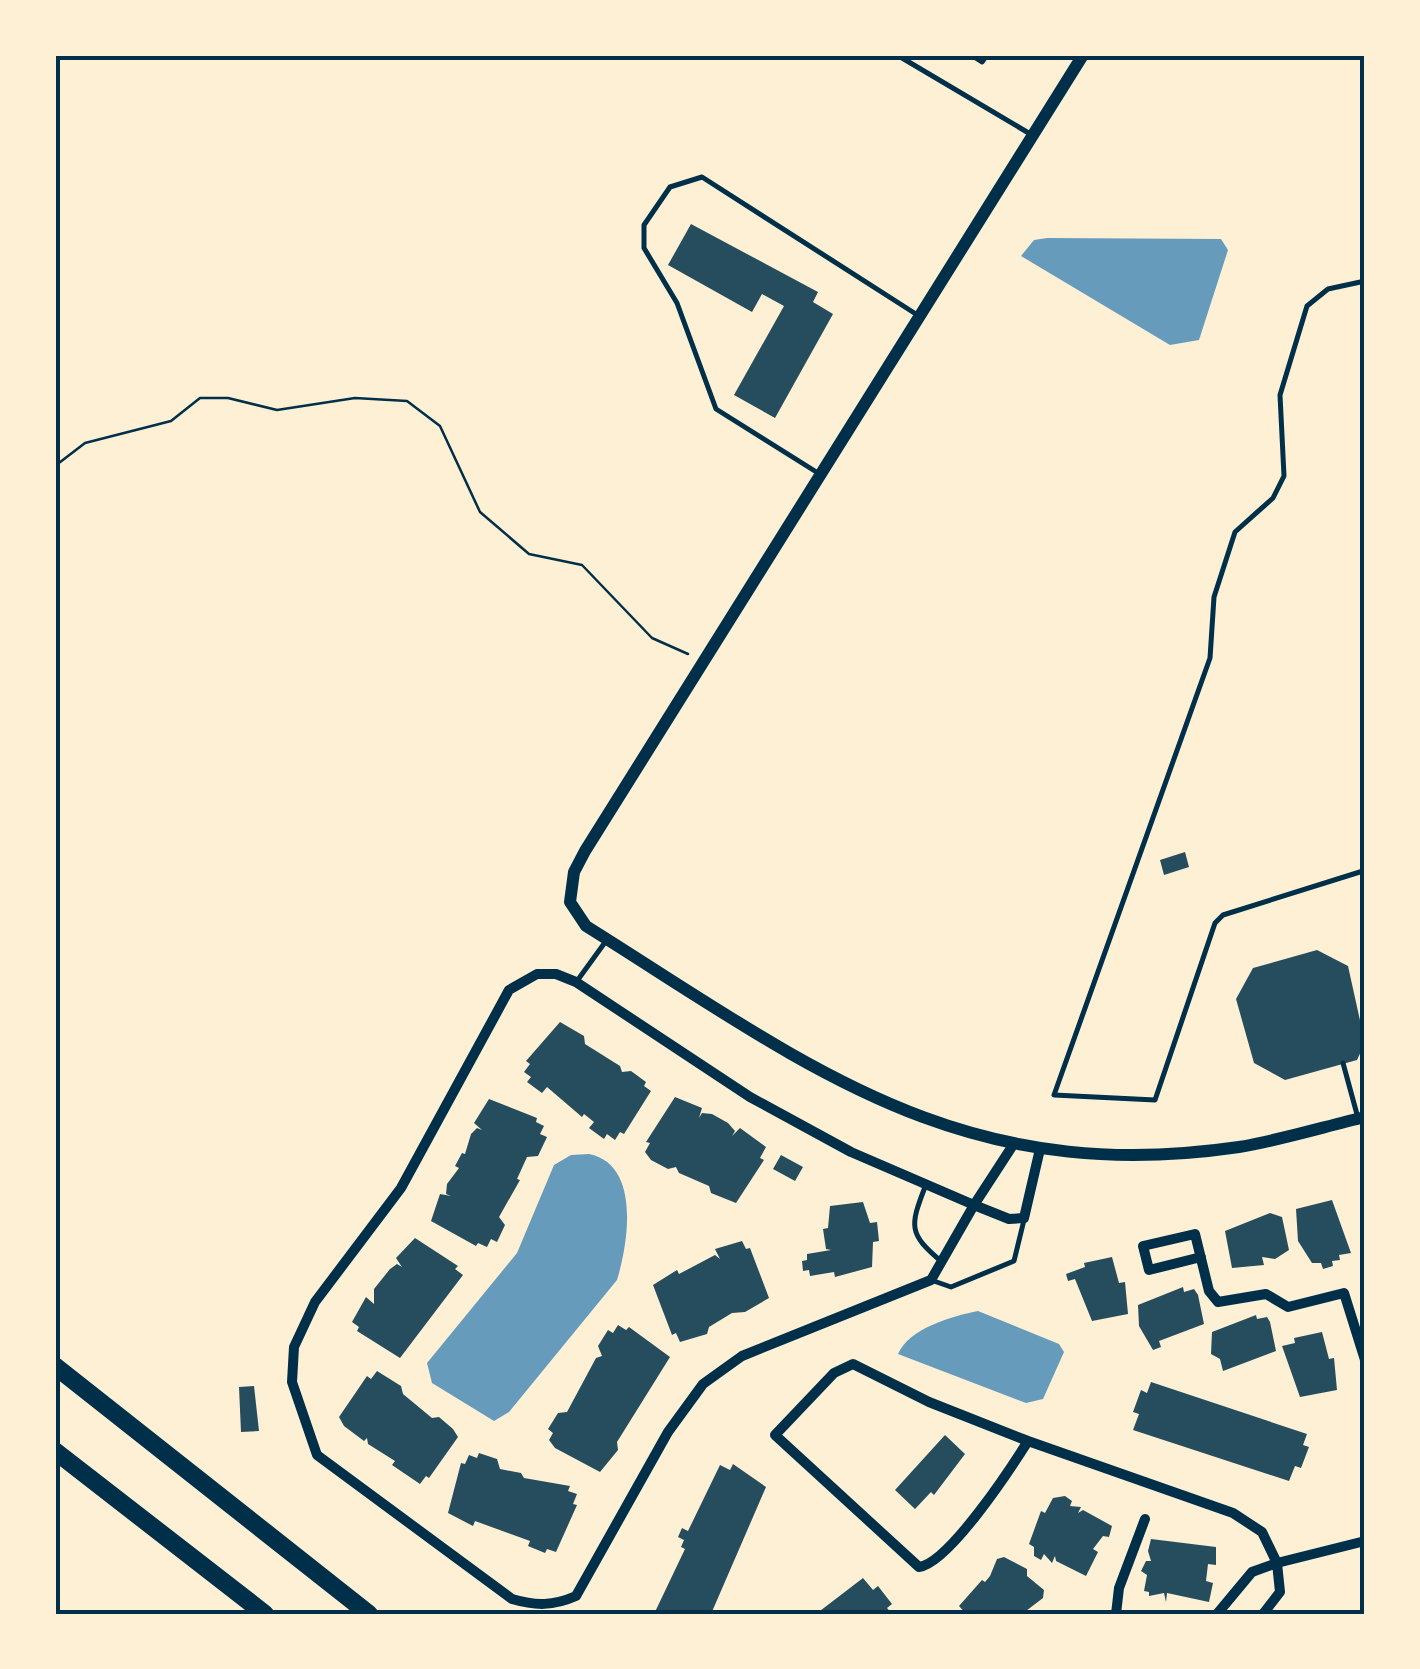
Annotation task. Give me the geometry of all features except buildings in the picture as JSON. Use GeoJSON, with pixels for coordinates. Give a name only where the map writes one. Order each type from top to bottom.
{"type":"FeatureCollection","features":[{"type":"Feature","properties":{"kind":"highway"},"geometry":{"type":"LineString","coordinates":[[55,1366],[369,1614]]}},
{"type":"Feature","properties":{"kind":"highway"},"geometry":{"type":"LineString","coordinates":[[55,1450],[265,1614]]}},
{"type":"Feature","properties":{"kind":"street"},"geometry":{"type":"LineString","coordinates":[[1083,55],[586,851],[574,872],[570,902],[586,926],[778,1049],[854,1091],[915,1117],[1013,1145],[1090,1155],[1202,1151],[1243,1146],[1361,1118]]}},
{"type":"Feature","properties":{"kind":"street"},"geometry":{"type":"LineString","coordinates":[[1013,1145],[974,1205],[931,1280],[742,1356],[703,1384],[668,1432],[576,1596],[556,1604],[512,1599],[316,1455],[292,1382],[294,1347],[315,1302],[400,1188],[509,990],[536,974],[556,974],[576,982],[750,1097],[852,1152],[974,1205],[1009,1219],[1024,1218],[1040,1149]]}},
{"type":"Feature","properties":{"kind":"street"},"geometry":{"type":"LineString","coordinates":[[1200,1256],[1149,1270],[1143,1246],[1195,1234],[1209,1292],[1218,1302],[1266,1294],[1288,1308],[1344,1293],[1365,1360]]}},
{"type":"Feature","properties":{"kind":"street"},"geometry":{"type":"LineString","coordinates":[[1028,1440],[1013,1466],[937,1558],[919,1567],[776,1435],[834,1373],[853,1364],[929,1402],[1233,1513],[1262,1532],[1276,1563],[1280,1592],[1264,1614]]}},
{"type":"Feature","properties":{"kind":"street"},"geometry":{"type":"LineString","coordinates":[[1116,1614],[1119,1588],[1145,1519]]}},
{"type":"Feature","properties":{"kind":"street"},"geometry":{"type":"LineString","coordinates":[[1217,1614],[1252,1572],[1365,1541]]}},
{"type":"Feature","properties":{"kind":"lane"},"geometry":{"type":"LineString","coordinates":[[897,55],[1032,136]]}},
{"type":"Feature","properties":{"kind":"lane"},"geometry":{"type":"LineString","coordinates":[[971,55],[982,62],[986,55]]}},
{"type":"Feature","properties":{"kind":"lane"},"geometry":{"type":"LineString","coordinates":[[820,475],[716,409],[677,302],[644,248],[644,225],[670,187],[702,177],[919,316]]}},
{"type":"Feature","properties":{"kind":"lane"},"geometry":{"type":"LineString","coordinates":[[1365,280],[1328,289],[1307,306],[1280,396],[1284,476],[1280,489],[1236,532],[1214,597],[1210,658],[1054,1095],[1155,1100],[1215,923],[1222,915],[1363,871],[1365,879]]}},
{"type":"Feature","properties":{"kind":"lane"},"geometry":{"type":"LineString","coordinates":[[576,982],[607,939]]}},
{"type":"Feature","properties":{"kind":"lane"},"geometry":{"type":"LineString","coordinates":[[1343,1063],[1361,1118]]}},
{"type":"Feature","properties":{"kind":"lane"},"geometry":{"type":"LineString","coordinates":[[926,1184],[913,1228],[917,1240],[942,1262]]}},
{"type":"Feature","properties":{"kind":"lane"},"geometry":{"type":"LineString","coordinates":[[931,1280],[951,1287],[1014,1261],[1024,1218]]}},
{"type":"Feature","properties":{"kind":"path"},"geometry":{"type":"LineString","coordinates":[[55,466],[86,443],[171,421],[200,398],[228,398],[278,410],[354,398],[407,400],[440,426],[480,512],[516,544],[529,554],[582,565],[652,638],[704,661]]}},
{"type":"Feature","properties":{"kind":"water"},"geometry":{"type":"Polygon","coordinates":[[[1221,239],[1228,250],[1199,340],[1170,345],[1021,256],[1034,240],[1221,239]]]}},
{"type":"Feature","properties":{"kind":"water"},"geometry":{"type":"Polygon","coordinates":[[[589,1154],[617,1172],[627,1206],[625,1245],[617,1280],[509,1412],[494,1421],[432,1383],[427,1363],[517,1253],[554,1165],[571,1155],[589,1154]]]}},
{"type":"Feature","properties":{"kind":"water"},"geometry":{"type":"Polygon","coordinates":[[[978,1311],[1059,1344],[1064,1352],[1043,1399],[1026,1403],[898,1354],[922,1330],[978,1311]]]}}]}
